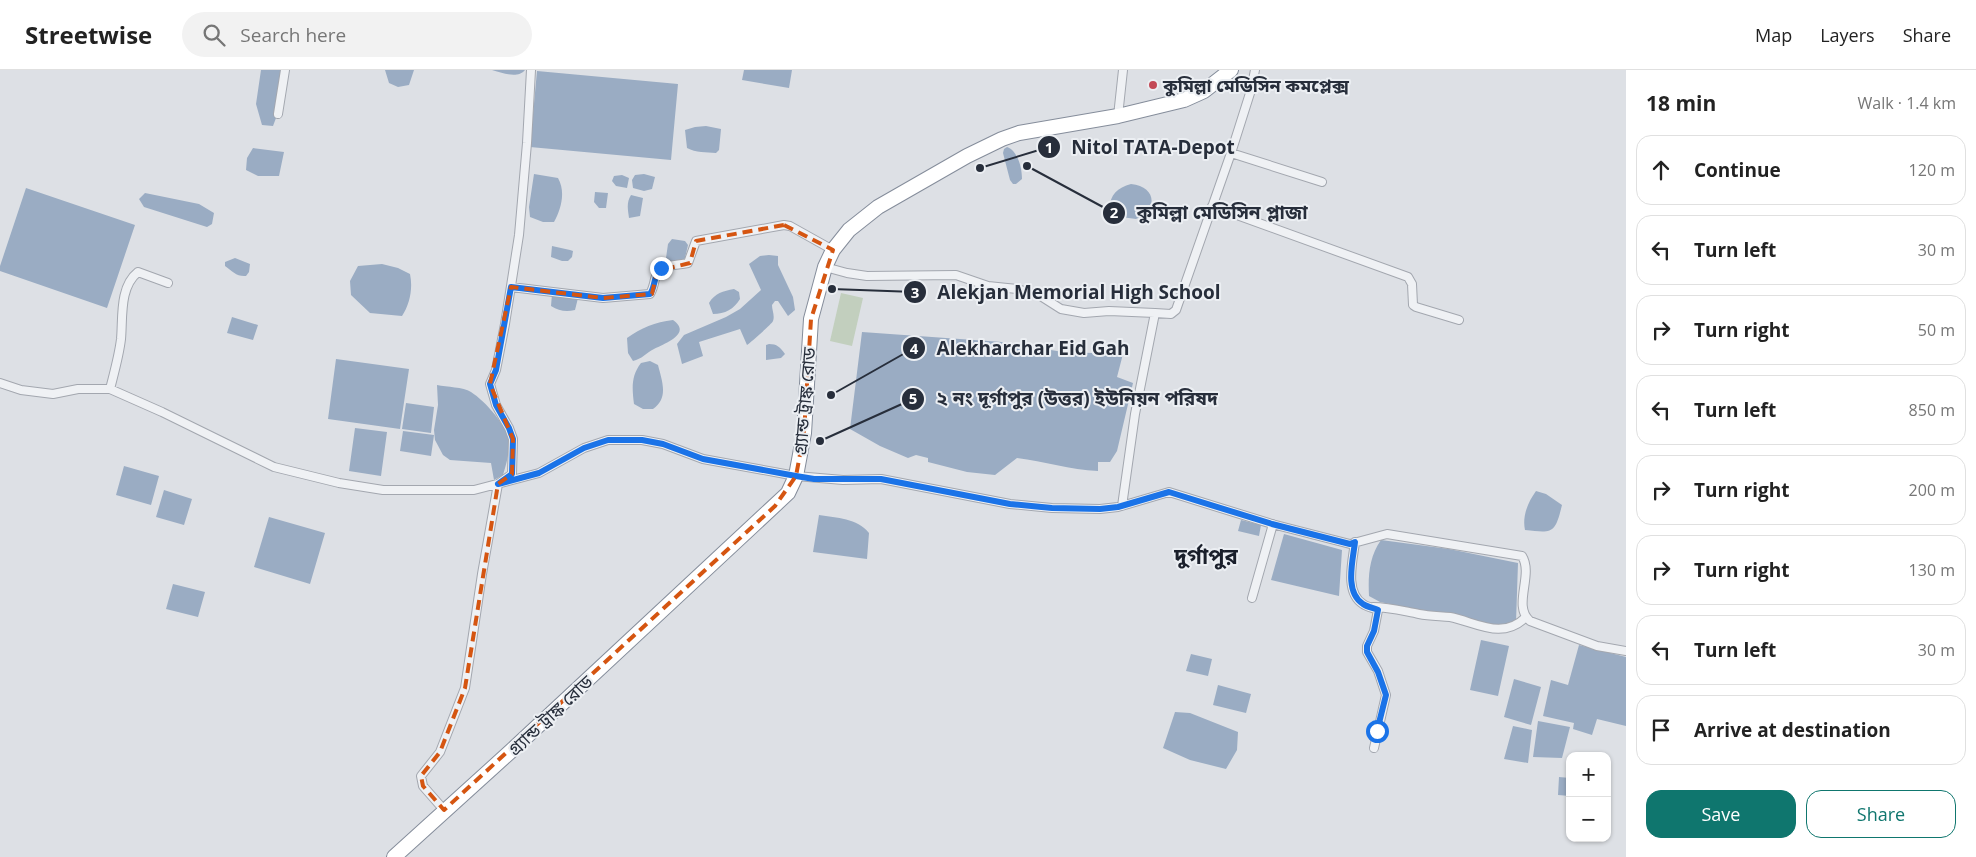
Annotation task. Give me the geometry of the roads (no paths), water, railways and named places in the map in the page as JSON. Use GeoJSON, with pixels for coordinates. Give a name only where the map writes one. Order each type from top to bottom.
{"type":"FeatureCollection","features":[{"type":"Feature","properties":{"kind":"highway","name":"গ্র্যান্ড ট্রাঙ্ক রোড"},"geometry":{"type":"LineString","coordinates":[[394,857],[444,810],[511,752],[788,493],[796,476],[804,433],[811,319],[825,267],[833,250],[849,230],[878,207],[958,161],[1002,139],[1019,133],[1118,116],[1184,100],[1204,91],[1231,70]]}},
{"type":"Feature","properties":{"kind":"street"},"geometry":{"type":"LineString","coordinates":[[278,114],[285,70]]}},
{"type":"Feature","properties":{"kind":"street"},"geometry":{"type":"LineString","coordinates":[[444,810],[423,786],[421,776],[440,752],[465,688],[498,484],[512,474],[513,439],[496,405],[490,384],[496,370],[511,287],[523,199],[531,70]]}},
{"type":"Feature","properties":{"kind":"street"},"geometry":{"type":"LineString","coordinates":[[1118,116],[1123,70]]}},
{"type":"Feature","properties":{"kind":"street"},"geometry":{"type":"LineString","coordinates":[[825,267],[847,274],[866,276],[956,275],[988,286],[1018,289],[1039,295],[1061,308],[1084,313],[1109,311],[1171,314],[1176,310],[1231,153],[1251,90],[1255,70]]}},
{"type":"Feature","properties":{"kind":"street"},"geometry":{"type":"LineString","coordinates":[[1231,153],[1322,182]]}},
{"type":"Feature","properties":{"kind":"street"},"geometry":{"type":"LineString","coordinates":[[1212,206],[1408,277],[1412,284],[1413,305],[1459,320]]}},
{"type":"Feature","properties":{"kind":"street"},"geometry":{"type":"LineString","coordinates":[[511,287],[603,298],[650,294],[653,290],[657,271],[661,268],[688,263],[696,241],[784,225],[790,226],[833,250]]}},
{"type":"Feature","properties":{"kind":"street"},"geometry":{"type":"LineString","coordinates":[[110,389],[120,344],[123,305],[127,289],[138,272],[168,283]]}},
{"type":"Feature","properties":{"kind":"street"},"geometry":{"type":"LineString","coordinates":[[1122,506],[1135,414],[1155,314]]}},
{"type":"Feature","properties":{"kind":"street"},"geometry":{"type":"LineString","coordinates":[[0,383],[21,390],[53,394],[78,389],[110,389],[162,412],[274,467],[304,476],[382,490],[474,490],[539,473],[584,448],[608,440],[642,440],[663,444],[703,459],[796,476],[833,480],[881,479],[1010,504],[1052,508],[1100,509],[1122,506],[1169,492],[1273,524],[1350,544],[1387,534],[1522,556],[1526,568],[1523,609],[1530,621],[1597,646],[1626,650]]}},
{"type":"Feature","properties":{"kind":"street"},"geometry":{"type":"LineString","coordinates":[[1252,598],[1273,524]]}},
{"type":"Feature","properties":{"kind":"street"},"geometry":{"type":"LineString","coordinates":[[1355,542],[1351,581],[1354,592],[1362,604],[1378,610],[1374,631],[1367,646],[1367,652],[1378,672],[1386,695],[1374,748]]}},
{"type":"Feature","properties":{"kind":"street"},"geometry":{"type":"LineString","coordinates":[[1371,607],[1392,607],[1419,614],[1451,618],[1479,627],[1505,629],[1518,625],[1526,617]]}},
{"type":"Feature","properties":{"kind":"water"},"geometry":{"type":"Polygon","coordinates":[[[261,70],[283,70],[276,118],[273,126],[262,125],[256,104],[261,70]]]}},
{"type":"Feature","properties":{"kind":"water"},"geometry":{"type":"Polygon","coordinates":[[[385,70],[414,70],[409,85],[398,87],[389,83],[385,70]]]}},
{"type":"Feature","properties":{"kind":"water"},"geometry":{"type":"Polygon","coordinates":[[[492,70],[525,70],[514,75],[492,70]]]}},
{"type":"Feature","properties":{"kind":"water"},"geometry":{"type":"Polygon","coordinates":[[[744,70],[792,70],[789,88],[742,80],[744,70]]]}},
{"type":"Feature","properties":{"kind":"water"},"geometry":{"type":"Polygon","coordinates":[[[537,71],[678,84],[671,160],[530,147],[537,71]]]}},
{"type":"Feature","properties":{"kind":"water"},"geometry":{"type":"Polygon","coordinates":[[[706,126],[721,129],[719,150],[716,153],[697,152],[687,148],[685,130],[706,126]]]}},
{"type":"Feature","properties":{"kind":"water"},"geometry":{"type":"Polygon","coordinates":[[[1007,147],[1017,156],[1020,165],[1022,179],[1016,184],[1013,184],[1010,180],[1003,153],[1007,147]]]}},
{"type":"Feature","properties":{"kind":"water"},"geometry":{"type":"Polygon","coordinates":[[[253,148],[284,152],[279,176],[258,176],[246,170],[247,158],[253,148]]]}},
{"type":"Feature","properties":{"kind":"water"},"geometry":{"type":"Polygon","coordinates":[[[534,174],[558,178],[562,189],[562,200],[554,222],[543,222],[530,217],[529,207],[534,174]]]}},
{"type":"Feature","properties":{"kind":"water"},"geometry":{"type":"Polygon","coordinates":[[[644,174],[655,177],[652,189],[644,191],[633,188],[632,180],[635,175],[644,174]]]}},
{"type":"Feature","properties":{"kind":"water"},"geometry":{"type":"Polygon","coordinates":[[[622,175],[629,178],[627,188],[616,186],[612,181],[614,176],[622,175]]]}},
{"type":"Feature","properties":{"kind":"water"},"geometry":{"type":"Polygon","coordinates":[[[1131,184],[1146,189],[1150,194],[1152,199],[1148,210],[1136,219],[1114,216],[1110,213],[1110,202],[1114,194],[1121,188],[1131,184]]]}},
{"type":"Feature","properties":{"kind":"water"},"geometry":{"type":"Polygon","coordinates":[[[26,188],[135,225],[107,308],[0,271],[26,188]]]}},
{"type":"Feature","properties":{"kind":"water"},"geometry":{"type":"Polygon","coordinates":[[[595,192],[608,193],[606,208],[599,208],[594,202],[595,192]]]}},
{"type":"Feature","properties":{"kind":"water"},"geometry":{"type":"Polygon","coordinates":[[[145,193],[199,204],[214,213],[212,224],[207,227],[144,207],[139,199],[145,193]]]}},
{"type":"Feature","properties":{"kind":"water"},"geometry":{"type":"Polygon","coordinates":[[[631,195],[643,198],[640,216],[629,218],[628,204],[631,195]]]}},
{"type":"Feature","properties":{"kind":"water"},"geometry":{"type":"Polygon","coordinates":[[[672,239],[685,241],[688,245],[685,258],[681,262],[669,262],[666,258],[668,244],[672,239]]]}},
{"type":"Feature","properties":{"kind":"water"},"geometry":{"type":"Polygon","coordinates":[[[552,246],[573,251],[572,257],[568,261],[562,261],[551,257],[552,246]]]}},
{"type":"Feature","properties":{"kind":"water"},"geometry":{"type":"Polygon","coordinates":[[[760,256],[778,256],[778,265],[793,297],[795,310],[788,316],[778,301],[775,301],[772,305],[773,321],[747,345],[740,329],[699,342],[703,356],[682,364],[677,344],[684,335],[740,309],[761,290],[749,264],[760,256]]]}},
{"type":"Feature","properties":{"kind":"water"},"geometry":{"type":"Polygon","coordinates":[[[235,258],[250,264],[249,272],[246,276],[237,275],[225,266],[225,262],[235,258]]]}},
{"type":"Feature","properties":{"kind":"water"},"geometry":{"type":"Polygon","coordinates":[[[382,264],[398,268],[410,274],[410,296],[402,316],[370,313],[351,295],[350,281],[358,266],[382,264]]]}},
{"type":"Feature","properties":{"kind":"water"},"geometry":{"type":"Polygon","coordinates":[[[734,289],[739,292],[740,299],[738,303],[725,312],[713,314],[709,303],[711,300],[720,293],[734,289]]]}},
{"type":"Feature","properties":{"kind":"water"},"geometry":{"type":"Polygon","coordinates":[[[552,294],[578,298],[575,310],[563,311],[551,306],[552,294]]]}},
{"type":"Feature","properties":{"kind":"water"},"geometry":{"type":"Polygon","coordinates":[[[232,317],[258,325],[253,340],[227,333],[232,317]]]}},
{"type":"Feature","properties":{"kind":"water"},"geometry":{"type":"Polygon","coordinates":[[[673,320],[680,330],[678,334],[633,361],[628,353],[627,338],[648,326],[673,320]]]}},
{"type":"Feature","properties":{"kind":"water"},"geometry":{"type":"Polygon","coordinates":[[[862,332],[1002,342],[1063,352],[1123,354],[1117,377],[1133,383],[1117,451],[1110,462],[1098,462],[1098,471],[1017,458],[995,475],[967,472],[928,462],[928,458],[916,455],[908,458],[880,446],[850,429],[862,332]]]}},
{"type":"Feature","properties":{"kind":"water"},"geometry":{"type":"Polygon","coordinates":[[[766,345],[778,346],[785,354],[781,358],[766,360],[766,345]]]}},
{"type":"Feature","properties":{"kind":"water"},"geometry":{"type":"Polygon","coordinates":[[[336,359],[409,369],[400,429],[328,419],[336,359]]]}},
{"type":"Feature","properties":{"kind":"water"},"geometry":{"type":"Polygon","coordinates":[[[650,361],[658,365],[663,394],[658,405],[653,409],[643,409],[634,404],[633,382],[635,373],[641,363],[650,361]]]}},
{"type":"Feature","properties":{"kind":"water"},"geometry":{"type":"Polygon","coordinates":[[[437,385],[468,390],[483,402],[501,422],[509,444],[503,475],[494,480],[491,463],[450,460],[443,455],[435,440],[434,430],[438,405],[437,385]]]}},
{"type":"Feature","properties":{"kind":"water"},"geometry":{"type":"Polygon","coordinates":[[[406,403],[434,407],[431,433],[402,429],[406,403]]]}},
{"type":"Feature","properties":{"kind":"water"},"geometry":{"type":"Polygon","coordinates":[[[355,428],[387,432],[381,476],[349,471],[355,428]]]}},
{"type":"Feature","properties":{"kind":"water"},"geometry":{"type":"Polygon","coordinates":[[[403,431],[434,435],[431,456],[400,451],[403,431]]]}},
{"type":"Feature","properties":{"kind":"water"},"geometry":{"type":"Polygon","coordinates":[[[124,466],[159,476],[151,505],[116,495],[124,466]]]}},
{"type":"Feature","properties":{"kind":"water"},"geometry":{"type":"Polygon","coordinates":[[[164,490],[192,499],[184,525],[156,517],[164,490]]]}},
{"type":"Feature","properties":{"kind":"water"},"geometry":{"type":"Polygon","coordinates":[[[1536,491],[1546,494],[1562,505],[1555,526],[1547,531],[1525,530],[1526,509],[1536,491]]]}},
{"type":"Feature","properties":{"kind":"water"},"geometry":{"type":"Polygon","coordinates":[[[819,515],[846,519],[864,528],[869,533],[867,559],[813,552],[819,515]]]}},
{"type":"Feature","properties":{"kind":"water"},"geometry":{"type":"Polygon","coordinates":[[[269,517],[325,533],[310,584],[254,567],[269,517]]]}},
{"type":"Feature","properties":{"kind":"water"},"geometry":{"type":"Polygon","coordinates":[[[1241,520],[1261,525],[1259,536],[1238,531],[1241,520]]]}},
{"type":"Feature","properties":{"kind":"water"},"geometry":{"type":"Polygon","coordinates":[[[1284,534],[1342,550],[1339,596],[1271,580],[1284,534]]]}},
{"type":"Feature","properties":{"kind":"water"},"geometry":{"type":"Polygon","coordinates":[[[1381,540],[1449,549],[1518,563],[1516,622],[1507,626],[1483,623],[1380,602],[1369,596],[1370,567],[1374,553],[1381,540]]]}},
{"type":"Feature","properties":{"kind":"water"},"geometry":{"type":"Polygon","coordinates":[[[173,584],[205,592],[198,617],[166,609],[173,584]]]}},
{"type":"Feature","properties":{"kind":"water"},"geometry":{"type":"Polygon","coordinates":[[[1481,640],[1509,646],[1498,696],[1470,690],[1481,640]]]}},
{"type":"Feature","properties":{"kind":"water"},"geometry":{"type":"Polygon","coordinates":[[[1579,645],[1626,657],[1626,726],[1597,719],[1592,735],[1573,729],[1574,723],[1543,716],[1551,680],[1568,685],[1579,645]]]}},
{"type":"Feature","properties":{"kind":"water"},"geometry":{"type":"Polygon","coordinates":[[[1191,654],[1212,659],[1208,676],[1186,671],[1191,654]]]}},
{"type":"Feature","properties":{"kind":"water"},"geometry":{"type":"Polygon","coordinates":[[[1514,679],[1541,687],[1531,725],[1504,717],[1514,679]]]}},
{"type":"Feature","properties":{"kind":"water"},"geometry":{"type":"Polygon","coordinates":[[[1218,685],[1251,694],[1246,713],[1213,705],[1218,685]]]}},
{"type":"Feature","properties":{"kind":"water"},"geometry":{"type":"Polygon","coordinates":[[[1175,712],[1190,713],[1238,732],[1237,750],[1226,769],[1190,760],[1163,748],[1175,712]]]}},
{"type":"Feature","properties":{"kind":"water"},"geometry":{"type":"Polygon","coordinates":[[[1538,721],[1570,727],[1562,758],[1533,757],[1538,721]]]}},
{"type":"Feature","properties":{"kind":"water"},"geometry":{"type":"Polygon","coordinates":[[[1513,726],[1532,730],[1528,763],[1504,759],[1513,726]]]}},
{"type":"Feature","properties":{"kind":"water"},"geometry":{"type":"Polygon","coordinates":[[[1559,777],[1566,778],[1566,796],[1558,795],[1559,777]]]}},
{"type":"Feature","properties":{"kind":"place","name":"কুমিল্লা মেডিসিন কমপ্লেক্স"},"geometry":{"type":"Point","coordinates":[1153,85]}},
{"type":"Feature","properties":{"kind":"place","name":"কুমিল্লা মেডিসিন প্লাজা"},"geometry":{"type":"Point","coordinates":[1027,166]}},
{"type":"Feature","properties":{"kind":"place","name":"Nitol TATA-Depot"},"geometry":{"type":"Point","coordinates":[980,168]}},
{"type":"Feature","properties":{"kind":"place","name":"Alekjan Memorial High School"},"geometry":{"type":"Point","coordinates":[832,289]}},
{"type":"Feature","properties":{"kind":"place","name":"Alekharchar Eid Gah"},"geometry":{"type":"Point","coordinates":[831,395]}},
{"type":"Feature","properties":{"kind":"place","name":"২ নং দূর্গাপুর (উত্তর) ইউনিয়ন পরিষদ"},"geometry":{"type":"Point","coordinates":[820,441]}},
{"type":"Feature","properties":{"kind":"district","name":"দুর্গাপুর"},"geometry":{"type":"Point","coordinates":[1206,555]}}]}
